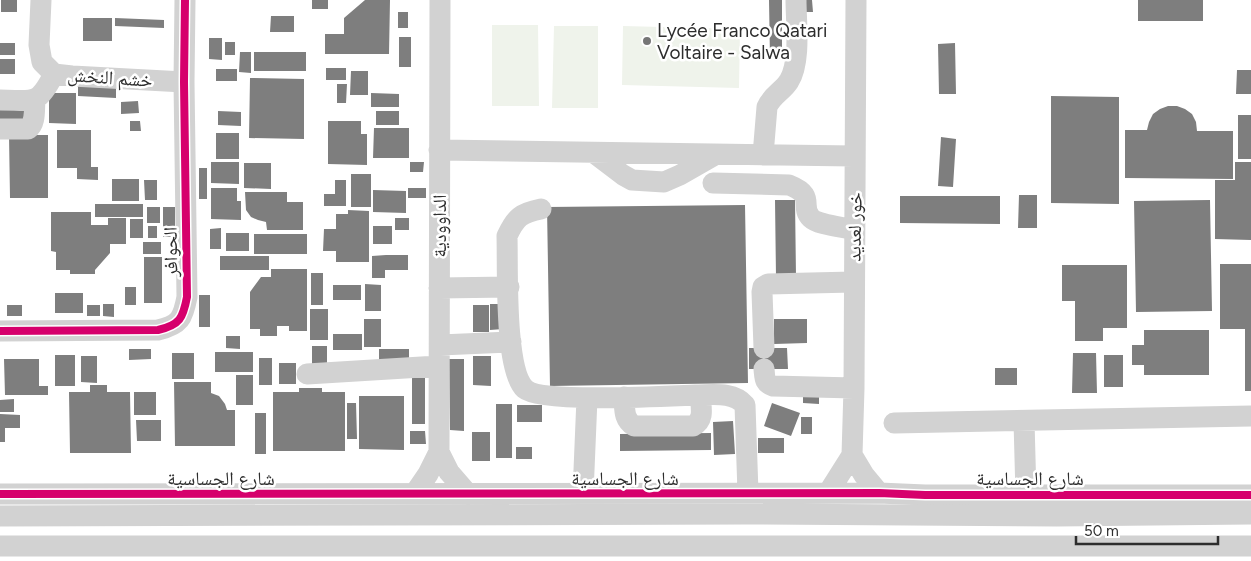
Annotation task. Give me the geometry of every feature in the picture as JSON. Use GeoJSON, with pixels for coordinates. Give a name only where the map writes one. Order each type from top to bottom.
{"type":"FeatureCollection","features":[{"type":"Feature","properties":{"kind":"street","name":"خشم النخش"},"geometry":{"type":"LineString","coordinates":[[40,0],[39,45],[42,62],[54,74],[184,82]]}},
{"type":"Feature","properties":{"kind":"street","name":"الحوافر"},"geometry":{"type":"LineString","coordinates":[[0,332],[158,330],[174,326],[184,314],[187,297],[184,82],[185,0]]}},
{"type":"Feature","properties":{"kind":"street","name":"الداوودية"},"geometry":{"type":"LineString","coordinates":[[440,0],[439,452],[449,472],[468,494]]}},
{"type":"Feature","properties":{"kind":"street"},"geometry":{"type":"LineString","coordinates":[[762,155],[767,106],[770,100],[791,79],[796,61],[796,0]]}},
{"type":"Feature","properties":{"kind":"street","name":"خور لعديد"},"geometry":{"type":"LineString","coordinates":[[852,455],[856,0]]}},
{"type":"Feature","properties":{"kind":"street"},"geometry":{"type":"LineString","coordinates":[[0,100],[35,100],[42,95],[54,74]]}},
{"type":"Feature","properties":{"kind":"street"},"geometry":{"type":"LineString","coordinates":[[0,129],[28,129],[32,127],[35,100]]}},
{"type":"Feature","properties":{"kind":"street"},"geometry":{"type":"LineString","coordinates":[[440,150],[854,156]]}},
{"type":"Feature","properties":{"kind":"street"},"geometry":{"type":"LineString","coordinates":[[713,183],[789,185],[799,189],[806,196],[807,210],[811,218],[854,230]]}},
{"type":"Feature","properties":{"kind":"street"},"geometry":{"type":"LineString","coordinates":[[541,209],[520,216],[513,223],[508,236],[510,342],[518,378],[524,388],[534,394],[587,398],[700,395],[730,396],[740,399],[745,405],[754,500]]}},
{"type":"Feature","properties":{"kind":"street"},"geometry":{"type":"LineString","coordinates":[[764,348],[762,292],[768,284],[853,282]]}},
{"type":"Feature","properties":{"kind":"street"},"geometry":{"type":"LineString","coordinates":[[439,288],[509,287]]}},
{"type":"Feature","properties":{"kind":"street"},"geometry":{"type":"LineString","coordinates":[[440,344],[510,342]]}},
{"type":"Feature","properties":{"kind":"street"},"geometry":{"type":"LineString","coordinates":[[307,374],[438,366]]}},
{"type":"Feature","properties":{"kind":"street"},"geometry":{"type":"LineString","coordinates":[[764,369],[767,384],[773,386],[854,388]]}},
{"type":"Feature","properties":{"kind":"street"},"geometry":{"type":"LineString","coordinates":[[624,397],[625,417],[634,426],[693,426],[701,418],[700,395]]}},
{"type":"Feature","properties":{"kind":"street"},"geometry":{"type":"LineString","coordinates":[[583,494],[587,398]]}},
{"type":"Feature","properties":{"kind":"street"},"geometry":{"type":"LineString","coordinates":[[894,422],[1251,416]]}},
{"type":"Feature","properties":{"kind":"street"},"geometry":{"type":"LineString","coordinates":[[1024,421],[1026,494]]}},
{"type":"Feature","properties":{"kind":"street","name":"الداوودية"},"geometry":{"type":"LineString","coordinates":[[415,493],[428,474],[439,452]]}},
{"type":"Feature","properties":{"kind":"street"},"geometry":{"type":"LineString","coordinates":[[828,493],[852,455],[864,476],[879,493]]}},
{"type":"Feature","properties":{"kind":"street","name":"شارع الجساسية"},"geometry":{"type":"LineString","coordinates":[[0,516],[345,515],[754,500],[828,493],[925,495],[1251,495]]}},
{"type":"Feature","properties":{"kind":"street","name":"شارع الجساسية"},"geometry":{"type":"LineString","coordinates":[[0,494],[583,494],[754,500],[950,516],[1251,514]]}},
{"type":"Feature","properties":{"kind":"street"},"geometry":{"type":"LineString","coordinates":[[345,515],[362,494]]}},
{"type":"Feature","properties":{"kind":"street"},"geometry":{"type":"LineString","coordinates":[[925,495],[950,516]]}},
{"type":"Feature","properties":{"kind":"street"},"geometry":{"type":"LineString","coordinates":[[0,546],[1251,546]]}},
{"type":"Feature","properties":{"kind":"street"},"geometry":{"type":"LineString","coordinates":[[178,546],[201,561]]}},
{"type":"Feature","properties":{"kind":"street"},"geometry":{"type":"LineString","coordinates":[[345,561],[363,546]]}},
{"type":"Feature","properties":{"kind":"street"},"geometry":{"type":"LineString","coordinates":[[958,546],[988,561]]}},
{"type":"Feature","properties":{"kind":"shaded area"},"geometry":{"type":"Polygon","coordinates":[[[492,25],[538,25],[539,106],[492,106],[492,25]]]}},
{"type":"Feature","properties":{"kind":"shaded area"},"geometry":{"type":"Polygon","coordinates":[[[554,26],[598,26],[598,108],[552,108],[554,26]]]}},
{"type":"Feature","properties":{"kind":"shaded area"},"geometry":{"type":"Polygon","coordinates":[[[623,26],[740,29],[739,88],[622,85],[623,26]]]}},
{"type":"Feature","properties":{"kind":"building"},"geometry":{"type":"Polygon","coordinates":[[[1,0],[17,0],[17,12],[1,12],[1,0]]]}},
{"type":"Feature","properties":{"kind":"building"},"geometry":{"type":"Polygon","coordinates":[[[312,0],[328,0],[328,9],[312,9],[312,0]]]}},
{"type":"Feature","properties":{"kind":"building"},"geometry":{"type":"Polygon","coordinates":[[[365,0],[390,0],[389,54],[325,54],[325,34],[344,34],[344,18],[365,0]]]}},
{"type":"Feature","properties":{"kind":"building"},"geometry":{"type":"Polygon","coordinates":[[[769,0],[782,0],[782,59],[770,59],[769,0]]]}},
{"type":"Feature","properties":{"kind":"building"},"geometry":{"type":"Polygon","coordinates":[[[800,0],[812,0],[813,12],[800,12],[800,0]]]}},
{"type":"Feature","properties":{"kind":"building"},"geometry":{"type":"Polygon","coordinates":[[[1138,0],[1203,0],[1203,21],[1138,21],[1138,0]]]}},
{"type":"Feature","properties":{"kind":"building"},"geometry":{"type":"Polygon","coordinates":[[[398,12],[408,12],[408,28],[398,28],[398,12]]]}},
{"type":"Feature","properties":{"kind":"building"},"geometry":{"type":"Polygon","coordinates":[[[271,16],[294,16],[294,32],[270,32],[271,16]]]}},
{"type":"Feature","properties":{"kind":"building"},"geometry":{"type":"Polygon","coordinates":[[[83,18],[112,18],[112,41],[83,41],[83,18]]]}},
{"type":"Feature","properties":{"kind":"building"},"geometry":{"type":"Polygon","coordinates":[[[115,18],[164,20],[164,28],[115,26],[115,18]]]}},
{"type":"Feature","properties":{"kind":"building"},"geometry":{"type":"Polygon","coordinates":[[[399,37],[411,37],[411,67],[399,67],[399,37]]]}},
{"type":"Feature","properties":{"kind":"building"},"geometry":{"type":"Polygon","coordinates":[[[209,38],[222,38],[222,60],[209,59],[209,38]]]}},
{"type":"Feature","properties":{"kind":"building"},"geometry":{"type":"Polygon","coordinates":[[[225,42],[235,42],[235,55],[225,55],[225,42]]]}},
{"type":"Feature","properties":{"kind":"building"},"geometry":{"type":"Polygon","coordinates":[[[0,43],[15,43],[15,55],[0,55],[0,43]]]}},
{"type":"Feature","properties":{"kind":"building"},"geometry":{"type":"Polygon","coordinates":[[[955,43],[956,94],[939,94],[938,44],[955,43]]]}},
{"type":"Feature","properties":{"kind":"building"},"geometry":{"type":"Polygon","coordinates":[[[240,52],[251,52],[251,73],[239,72],[240,52]]]}},
{"type":"Feature","properties":{"kind":"building"},"geometry":{"type":"Polygon","coordinates":[[[254,52],[306,52],[306,71],[254,71],[254,52]]]}},
{"type":"Feature","properties":{"kind":"building"},"geometry":{"type":"Polygon","coordinates":[[[0,59],[15,59],[15,74],[0,74],[0,59]]]}},
{"type":"Feature","properties":{"kind":"building"},"geometry":{"type":"Polygon","coordinates":[[[326,68],[346,68],[346,80],[326,80],[326,68]]]}},
{"type":"Feature","properties":{"kind":"building"},"geometry":{"type":"Polygon","coordinates":[[[216,69],[237,69],[237,81],[216,81],[216,69]]]}},
{"type":"Feature","properties":{"kind":"building"},"geometry":{"type":"Polygon","coordinates":[[[1237,70],[1251,70],[1251,94],[1236,94],[1237,70]]]}},
{"type":"Feature","properties":{"kind":"building"},"geometry":{"type":"Polygon","coordinates":[[[351,71],[368,71],[368,95],[350,95],[351,71]]]}},
{"type":"Feature","properties":{"kind":"building"},"geometry":{"type":"Polygon","coordinates":[[[250,78],[304,79],[304,139],[249,138],[250,78]]]}},
{"type":"Feature","properties":{"kind":"building"},"geometry":{"type":"Polygon","coordinates":[[[78,81],[116,82],[116,98],[78,96],[78,81]]]}},
{"type":"Feature","properties":{"kind":"building"},"geometry":{"type":"Polygon","coordinates":[[[337,84],[347,84],[346,103],[337,103],[337,84]]]}},
{"type":"Feature","properties":{"kind":"building"},"geometry":{"type":"Polygon","coordinates":[[[49,93],[76,93],[76,124],[49,123],[49,93]]]}},
{"type":"Feature","properties":{"kind":"building"},"geometry":{"type":"Polygon","coordinates":[[[371,93],[399,94],[399,107],[371,107],[371,93]]]}},
{"type":"Feature","properties":{"kind":"building"},"geometry":{"type":"Polygon","coordinates":[[[1051,96],[1119,97],[1119,204],[1051,203],[1051,96]]]}},
{"type":"Feature","properties":{"kind":"building"},"geometry":{"type":"Polygon","coordinates":[[[138,101],[139,113],[121,114],[121,102],[138,101]]]}},
{"type":"Feature","properties":{"kind":"building"},"geometry":{"type":"Polygon","coordinates":[[[1168,106],[1177,106],[1192,114],[1196,122],[1197,131],[1233,131],[1233,179],[1125,178],[1125,130],[1147,130],[1153,114],[1168,106]]]}},
{"type":"Feature","properties":{"kind":"building"},"geometry":{"type":"Polygon","coordinates":[[[0,107],[26,107],[26,125],[0,125],[0,107]]]}},
{"type":"Feature","properties":{"kind":"building"},"geometry":{"type":"Polygon","coordinates":[[[218,111],[241,112],[241,126],[218,125],[218,111]]]}},
{"type":"Feature","properties":{"kind":"building"},"geometry":{"type":"Polygon","coordinates":[[[376,111],[399,111],[399,125],[376,125],[376,111]]]}},
{"type":"Feature","properties":{"kind":"building"},"geometry":{"type":"Polygon","coordinates":[[[1238,115],[1251,115],[1251,159],[1238,159],[1238,115]]]}},
{"type":"Feature","properties":{"kind":"building"},"geometry":{"type":"Polygon","coordinates":[[[130,121],[140,121],[141,131],[130,131],[130,121]]]}},
{"type":"Feature","properties":{"kind":"building"},"geometry":{"type":"Polygon","coordinates":[[[328,121],[361,121],[361,134],[367,134],[367,165],[328,164],[328,121]]]}},
{"type":"Feature","properties":{"kind":"building"},"geometry":{"type":"Polygon","coordinates":[[[374,128],[409,128],[409,158],[373,158],[374,128]]]}},
{"type":"Feature","properties":{"kind":"building"},"geometry":{"type":"Polygon","coordinates":[[[57,130],[91,130],[91,167],[98,167],[98,180],[77,179],[77,168],[57,168],[57,130]]]}},
{"type":"Feature","properties":{"kind":"building"},"geometry":{"type":"Polygon","coordinates":[[[216,133],[239,133],[239,159],[216,159],[216,133]]]}},
{"type":"Feature","properties":{"kind":"building"},"geometry":{"type":"Polygon","coordinates":[[[9,135],[48,135],[48,198],[10,198],[9,135]]]}},
{"type":"Feature","properties":{"kind":"building"},"geometry":{"type":"Polygon","coordinates":[[[941,137],[956,139],[953,187],[938,186],[941,137]]]}},
{"type":"Feature","properties":{"kind":"building"},"geometry":{"type":"Polygon","coordinates":[[[211,162],[239,162],[239,184],[211,183],[211,162]]]}},
{"type":"Feature","properties":{"kind":"building"},"geometry":{"type":"Polygon","coordinates":[[[410,162],[424,162],[423,172],[410,172],[410,162]]]}},
{"type":"Feature","properties":{"kind":"building"},"geometry":{"type":"Polygon","coordinates":[[[1235,162],[1251,162],[1251,240],[1215,239],[1215,180],[1235,180],[1235,162]]]}},
{"type":"Feature","properties":{"kind":"building"},"geometry":{"type":"Polygon","coordinates":[[[244,163],[271,163],[271,189],[244,188],[244,163]]]}},
{"type":"Feature","properties":{"kind":"building"},"geometry":{"type":"Polygon","coordinates":[[[199,168],[207,168],[207,199],[199,199],[199,168]]]}},
{"type":"Feature","properties":{"kind":"building"},"geometry":{"type":"Polygon","coordinates":[[[351,174],[371,174],[371,207],[351,207],[351,174]]]}},
{"type":"Feature","properties":{"kind":"building"},"geometry":{"type":"Polygon","coordinates":[[[112,179],[139,179],[139,201],[112,201],[112,179]]]}},
{"type":"Feature","properties":{"kind":"building"},"geometry":{"type":"Polygon","coordinates":[[[144,180],[157,180],[157,200],[145,200],[144,180]]]}},
{"type":"Feature","properties":{"kind":"building"},"geometry":{"type":"Polygon","coordinates":[[[335,180],[346,180],[346,206],[324,206],[324,194],[335,194],[335,180]]]}},
{"type":"Feature","properties":{"kind":"building"},"geometry":{"type":"Polygon","coordinates":[[[211,188],[237,188],[237,201],[241,201],[241,220],[211,219],[211,188]]]}},
{"type":"Feature","properties":{"kind":"building"},"geometry":{"type":"Polygon","coordinates":[[[408,188],[426,188],[426,198],[408,198],[408,188]]]}},
{"type":"Feature","properties":{"kind":"building"},"geometry":{"type":"Polygon","coordinates":[[[373,190],[406,191],[406,213],[373,212],[373,190]]]}},
{"type":"Feature","properties":{"kind":"building"},"geometry":{"type":"Polygon","coordinates":[[[245,192],[287,192],[287,202],[303,202],[303,230],[267,230],[266,222],[251,217],[246,210],[245,192]]]}},
{"type":"Feature","properties":{"kind":"building"},"geometry":{"type":"Polygon","coordinates":[[[1019,195],[1037,195],[1037,228],[1018,228],[1019,195]]]}},
{"type":"Feature","properties":{"kind":"building"},"geometry":{"type":"Polygon","coordinates":[[[900,196],[1000,196],[1000,224],[900,223],[900,196]]]}},
{"type":"Feature","properties":{"kind":"building"},"geometry":{"type":"Polygon","coordinates":[[[775,200],[795,200],[796,277],[776,277],[775,200]]]}},
{"type":"Feature","properties":{"kind":"building"},"geometry":{"type":"Polygon","coordinates":[[[1210,200],[1212,311],[1136,312],[1134,201],[1210,200]]]}},
{"type":"Feature","properties":{"kind":"building"},"geometry":{"type":"Polygon","coordinates":[[[95,204],[143,204],[143,217],[95,217],[95,204]]]}},
{"type":"Feature","properties":{"kind":"building"},"geometry":{"type":"Polygon","coordinates":[[[745,205],[748,383],[550,386],[547,207],[745,205]]]}},
{"type":"Feature","properties":{"kind":"building"},"geometry":{"type":"Polygon","coordinates":[[[147,207],[160,207],[160,223],[147,223],[147,207]]]}},
{"type":"Feature","properties":{"kind":"building"},"geometry":{"type":"Polygon","coordinates":[[[163,207],[175,207],[175,237],[163,237],[163,207]]]}},
{"type":"Feature","properties":{"kind":"building"},"geometry":{"type":"Polygon","coordinates":[[[348,210],[369,211],[369,262],[336,262],[336,251],[323,251],[324,229],[336,229],[336,214],[348,214],[348,210]]]}},
{"type":"Feature","properties":{"kind":"building"},"geometry":{"type":"Polygon","coordinates":[[[51,212],[91,212],[91,225],[108,225],[108,218],[126,218],[126,244],[110,244],[110,253],[95,270],[95,274],[70,274],[70,270],[56,270],[56,252],[51,251],[51,212]]]}},
{"type":"Feature","properties":{"kind":"building"},"geometry":{"type":"Polygon","coordinates":[[[395,218],[409,218],[409,230],[395,230],[395,218]]]}},
{"type":"Feature","properties":{"kind":"building"},"geometry":{"type":"Polygon","coordinates":[[[130,219],[143,219],[143,238],[130,238],[130,219]]]}},
{"type":"Feature","properties":{"kind":"building"},"geometry":{"type":"Polygon","coordinates":[[[148,226],[157,226],[157,238],[148,238],[148,226]]]}},
{"type":"Feature","properties":{"kind":"building"},"geometry":{"type":"Polygon","coordinates":[[[373,226],[392,226],[392,244],[373,244],[373,226]]]}},
{"type":"Feature","properties":{"kind":"building"},"geometry":{"type":"Polygon","coordinates":[[[221,228],[221,249],[210,249],[210,229],[221,228]]]}},
{"type":"Feature","properties":{"kind":"building"},"geometry":{"type":"Polygon","coordinates":[[[226,233],[249,233],[249,251],[226,251],[226,233]]]}},
{"type":"Feature","properties":{"kind":"building"},"geometry":{"type":"Polygon","coordinates":[[[254,234],[307,234],[307,254],[254,254],[254,234]]]}},
{"type":"Feature","properties":{"kind":"building"},"geometry":{"type":"Polygon","coordinates":[[[143,242],[161,242],[161,254],[143,254],[143,242]]]}},
{"type":"Feature","properties":{"kind":"building"},"geometry":{"type":"Polygon","coordinates":[[[408,255],[408,270],[385,270],[385,278],[372,278],[372,256],[408,255]]]}},
{"type":"Feature","properties":{"kind":"building"},"geometry":{"type":"Polygon","coordinates":[[[220,256],[269,256],[269,270],[220,270],[220,256]]]}},
{"type":"Feature","properties":{"kind":"building"},"geometry":{"type":"Polygon","coordinates":[[[144,257],[162,257],[162,303],[144,303],[144,257]]]}},
{"type":"Feature","properties":{"kind":"building"},"geometry":{"type":"Polygon","coordinates":[[[1220,264],[1251,264],[1251,391],[1245,391],[1245,329],[1220,329],[1220,264]]]}},
{"type":"Feature","properties":{"kind":"building"},"geometry":{"type":"Polygon","coordinates":[[[1062,265],[1127,265],[1127,328],[1103,328],[1103,341],[1075,341],[1075,301],[1062,301],[1062,265]]]}},
{"type":"Feature","properties":{"kind":"building"},"geometry":{"type":"Polygon","coordinates":[[[271,269],[307,269],[307,331],[289,331],[289,326],[277,326],[277,336],[260,336],[260,329],[250,329],[250,292],[261,277],[271,277],[271,269]]]}},
{"type":"Feature","properties":{"kind":"building"},"geometry":{"type":"Polygon","coordinates":[[[311,273],[323,273],[323,305],[311,305],[311,273]]]}},
{"type":"Feature","properties":{"kind":"building"},"geometry":{"type":"Polygon","coordinates":[[[365,284],[381,285],[381,311],[365,311],[365,284]]]}},
{"type":"Feature","properties":{"kind":"building"},"geometry":{"type":"Polygon","coordinates":[[[333,285],[361,285],[361,300],[333,300],[333,285]]]}},
{"type":"Feature","properties":{"kind":"building"},"geometry":{"type":"Polygon","coordinates":[[[125,287],[136,287],[136,305],[125,305],[125,287]]]}},
{"type":"Feature","properties":{"kind":"building"},"geometry":{"type":"Polygon","coordinates":[[[55,293],[83,293],[83,313],[55,313],[55,293]]]}},
{"type":"Feature","properties":{"kind":"building"},"geometry":{"type":"Polygon","coordinates":[[[199,295],[210,295],[210,327],[199,327],[199,295]]]}},
{"type":"Feature","properties":{"kind":"building"},"geometry":{"type":"Polygon","coordinates":[[[103,304],[114,304],[114,317],[103,316],[103,304]]]}},
{"type":"Feature","properties":{"kind":"building"},"geometry":{"type":"Polygon","coordinates":[[[490,304],[503,304],[503,329],[490,330],[490,304]]]}},
{"type":"Feature","properties":{"kind":"building"},"geometry":{"type":"Polygon","coordinates":[[[7,305],[22,305],[22,316],[7,316],[7,305]]]}},
{"type":"Feature","properties":{"kind":"building"},"geometry":{"type":"Polygon","coordinates":[[[87,305],[100,305],[100,316],[87,316],[87,305]]]}},
{"type":"Feature","properties":{"kind":"building"},"geometry":{"type":"Polygon","coordinates":[[[473,305],[489,305],[489,332],[473,332],[473,305]]]}},
{"type":"Feature","properties":{"kind":"building"},"geometry":{"type":"Polygon","coordinates":[[[310,309],[328,309],[328,340],[310,340],[310,309]]]}},
{"type":"Feature","properties":{"kind":"building"},"geometry":{"type":"Polygon","coordinates":[[[364,319],[381,319],[381,347],[364,347],[364,319]]]}},
{"type":"Feature","properties":{"kind":"building"},"geometry":{"type":"Polygon","coordinates":[[[774,319],[807,319],[807,343],[774,344],[774,319]]]}},
{"type":"Feature","properties":{"kind":"building"},"geometry":{"type":"Polygon","coordinates":[[[1144,330],[1209,330],[1209,375],[1144,375],[1144,365],[1132,365],[1132,345],[1144,345],[1144,330]]]}},
{"type":"Feature","properties":{"kind":"building"},"geometry":{"type":"Polygon","coordinates":[[[333,334],[362,334],[362,350],[333,350],[333,334]]]}},
{"type":"Feature","properties":{"kind":"building"},"geometry":{"type":"Polygon","coordinates":[[[226,336],[240,336],[240,349],[226,348],[226,336]]]}},
{"type":"Feature","properties":{"kind":"building"},"geometry":{"type":"Polygon","coordinates":[[[312,346],[327,346],[327,366],[312,365],[312,346]]]}},
{"type":"Feature","properties":{"kind":"building"},"geometry":{"type":"Polygon","coordinates":[[[749,348],[787,348],[788,369],[749,369],[749,348]]]}},
{"type":"Feature","properties":{"kind":"building"},"geometry":{"type":"Polygon","coordinates":[[[129,349],[151,349],[151,359],[129,360],[129,349]]]}},
{"type":"Feature","properties":{"kind":"building"},"geometry":{"type":"Polygon","coordinates":[[[379,349],[409,349],[409,361],[379,361],[379,349]]]}},
{"type":"Feature","properties":{"kind":"building"},"geometry":{"type":"Polygon","coordinates":[[[215,352],[253,352],[253,372],[215,372],[215,352]]]}},
{"type":"Feature","properties":{"kind":"building"},"geometry":{"type":"Polygon","coordinates":[[[172,353],[194,353],[194,379],[172,379],[172,353]]]}},
{"type":"Feature","properties":{"kind":"building"},"geometry":{"type":"Polygon","coordinates":[[[1073,353],[1096,353],[1097,393],[1072,393],[1073,353]]]}},
{"type":"Feature","properties":{"kind":"building"},"geometry":{"type":"Polygon","coordinates":[[[55,355],[75,355],[75,386],[55,386],[55,355]]]}},
{"type":"Feature","properties":{"kind":"building"},"geometry":{"type":"Polygon","coordinates":[[[1104,355],[1123,355],[1123,387],[1104,387],[1104,355]]]}},
{"type":"Feature","properties":{"kind":"building"},"geometry":{"type":"Polygon","coordinates":[[[81,356],[97,356],[97,383],[81,382],[81,356]]]}},
{"type":"Feature","properties":{"kind":"building"},"geometry":{"type":"Polygon","coordinates":[[[473,356],[491,356],[491,386],[473,385],[473,356]]]}},
{"type":"Feature","properties":{"kind":"building"},"geometry":{"type":"Polygon","coordinates":[[[259,358],[272,358],[272,385],[259,385],[259,358]]]}},
{"type":"Feature","properties":{"kind":"building"},"geometry":{"type":"Polygon","coordinates":[[[4,359],[39,359],[39,386],[48,386],[48,395],[5,395],[4,359]]]}},
{"type":"Feature","properties":{"kind":"building"},"geometry":{"type":"Polygon","coordinates":[[[449,359],[464,359],[464,431],[450,430],[449,359]]]}},
{"type":"Feature","properties":{"kind":"building"},"geometry":{"type":"Polygon","coordinates":[[[279,363],[296,363],[296,384],[279,384],[279,363]]]}},
{"type":"Feature","properties":{"kind":"building"},"geometry":{"type":"Polygon","coordinates":[[[995,368],[1017,368],[1017,385],[995,385],[995,368]]]}},
{"type":"Feature","properties":{"kind":"building"},"geometry":{"type":"Polygon","coordinates":[[[412,371],[425,371],[425,424],[412,424],[412,371]]]}},
{"type":"Feature","properties":{"kind":"building"},"geometry":{"type":"Polygon","coordinates":[[[236,375],[253,375],[253,405],[236,405],[236,375]]]}},
{"type":"Feature","properties":{"kind":"building"},"geometry":{"type":"Polygon","coordinates":[[[174,382],[211,382],[211,393],[219,396],[227,410],[235,410],[235,446],[175,446],[174,382]]]}},
{"type":"Feature","properties":{"kind":"building"},"geometry":{"type":"Polygon","coordinates":[[[90,385],[107,385],[107,392],[130,392],[131,453],[70,453],[69,392],[90,392],[90,385]]]}},
{"type":"Feature","properties":{"kind":"building"},"geometry":{"type":"Polygon","coordinates":[[[299,388],[322,388],[322,392],[345,392],[345,451],[273,451],[273,392],[299,392],[299,388]]]}},
{"type":"Feature","properties":{"kind":"building"},"geometry":{"type":"Polygon","coordinates":[[[134,392],[156,392],[156,415],[134,415],[134,392]]]}},
{"type":"Feature","properties":{"kind":"building"},"geometry":{"type":"Polygon","coordinates":[[[803,392],[819,392],[819,404],[803,403],[803,392]]]}},
{"type":"Feature","properties":{"kind":"building"},"geometry":{"type":"Polygon","coordinates":[[[359,396],[404,396],[404,450],[359,449],[359,396]]]}},
{"type":"Feature","properties":{"kind":"building"},"geometry":{"type":"Polygon","coordinates":[[[14,399],[14,412],[0,412],[0,400],[14,399]]]}},
{"type":"Feature","properties":{"kind":"building"},"geometry":{"type":"Polygon","coordinates":[[[347,403],[356,403],[357,439],[347,439],[347,403]]]}},
{"type":"Feature","properties":{"kind":"building"},"geometry":{"type":"Polygon","coordinates":[[[772,403],[800,413],[791,436],[764,426],[772,403]]]}},
{"type":"Feature","properties":{"kind":"building"},"geometry":{"type":"Polygon","coordinates":[[[496,404],[512,404],[512,458],[496,458],[496,404]]]}},
{"type":"Feature","properties":{"kind":"building"},"geometry":{"type":"Polygon","coordinates":[[[517,405],[542,405],[542,422],[517,422],[517,405]]]}},
{"type":"Feature","properties":{"kind":"building"},"geometry":{"type":"Polygon","coordinates":[[[255,413],[266,413],[266,454],[255,454],[255,413]]]}},
{"type":"Feature","properties":{"kind":"building"},"geometry":{"type":"Polygon","coordinates":[[[0,414],[20,415],[20,428],[5,428],[5,442],[0,442],[0,414]]]}},
{"type":"Feature","properties":{"kind":"building"},"geometry":{"type":"Polygon","coordinates":[[[801,417],[812,417],[812,434],[801,434],[801,417]]]}},
{"type":"Feature","properties":{"kind":"building"},"geometry":{"type":"Polygon","coordinates":[[[136,420],[161,420],[161,441],[137,441],[136,420]]]}},
{"type":"Feature","properties":{"kind":"building"},"geometry":{"type":"Polygon","coordinates":[[[733,421],[735,454],[714,455],[713,422],[733,421]]]}},
{"type":"Feature","properties":{"kind":"building"},"geometry":{"type":"Polygon","coordinates":[[[410,431],[425,431],[426,444],[410,444],[410,431]]]}},
{"type":"Feature","properties":{"kind":"building"},"geometry":{"type":"Polygon","coordinates":[[[472,432],[490,432],[490,461],[472,461],[472,432]]]}},
{"type":"Feature","properties":{"kind":"building"},"geometry":{"type":"Polygon","coordinates":[[[711,433],[711,450],[620,451],[620,434],[711,433]]]}},
{"type":"Feature","properties":{"kind":"building"},"geometry":{"type":"Polygon","coordinates":[[[758,438],[784,438],[784,453],[758,453],[758,438]]]}},
{"type":"Feature","properties":{"kind":"building"},"geometry":{"type":"Polygon","coordinates":[[[516,447],[532,447],[532,459],[516,459],[516,447]]]}},
{"type":"Feature","properties":{"kind":"cycle path"},"geometry":{"type":"LineString","coordinates":[[0,331],[158,330],[176,323],[182,315],[187,297],[184,82],[185,0]]}},
{"type":"Feature","properties":{"kind":"cycle path"},"geometry":{"type":"LineString","coordinates":[[0,494],[879,493],[925,495],[1251,495]]}},
{"type":"Feature","properties":{"kind":"place","name":"Lycée Franco Qatari Voltaire - Salwa"},"geometry":{"type":"Point","coordinates":[647,41]}}]}
